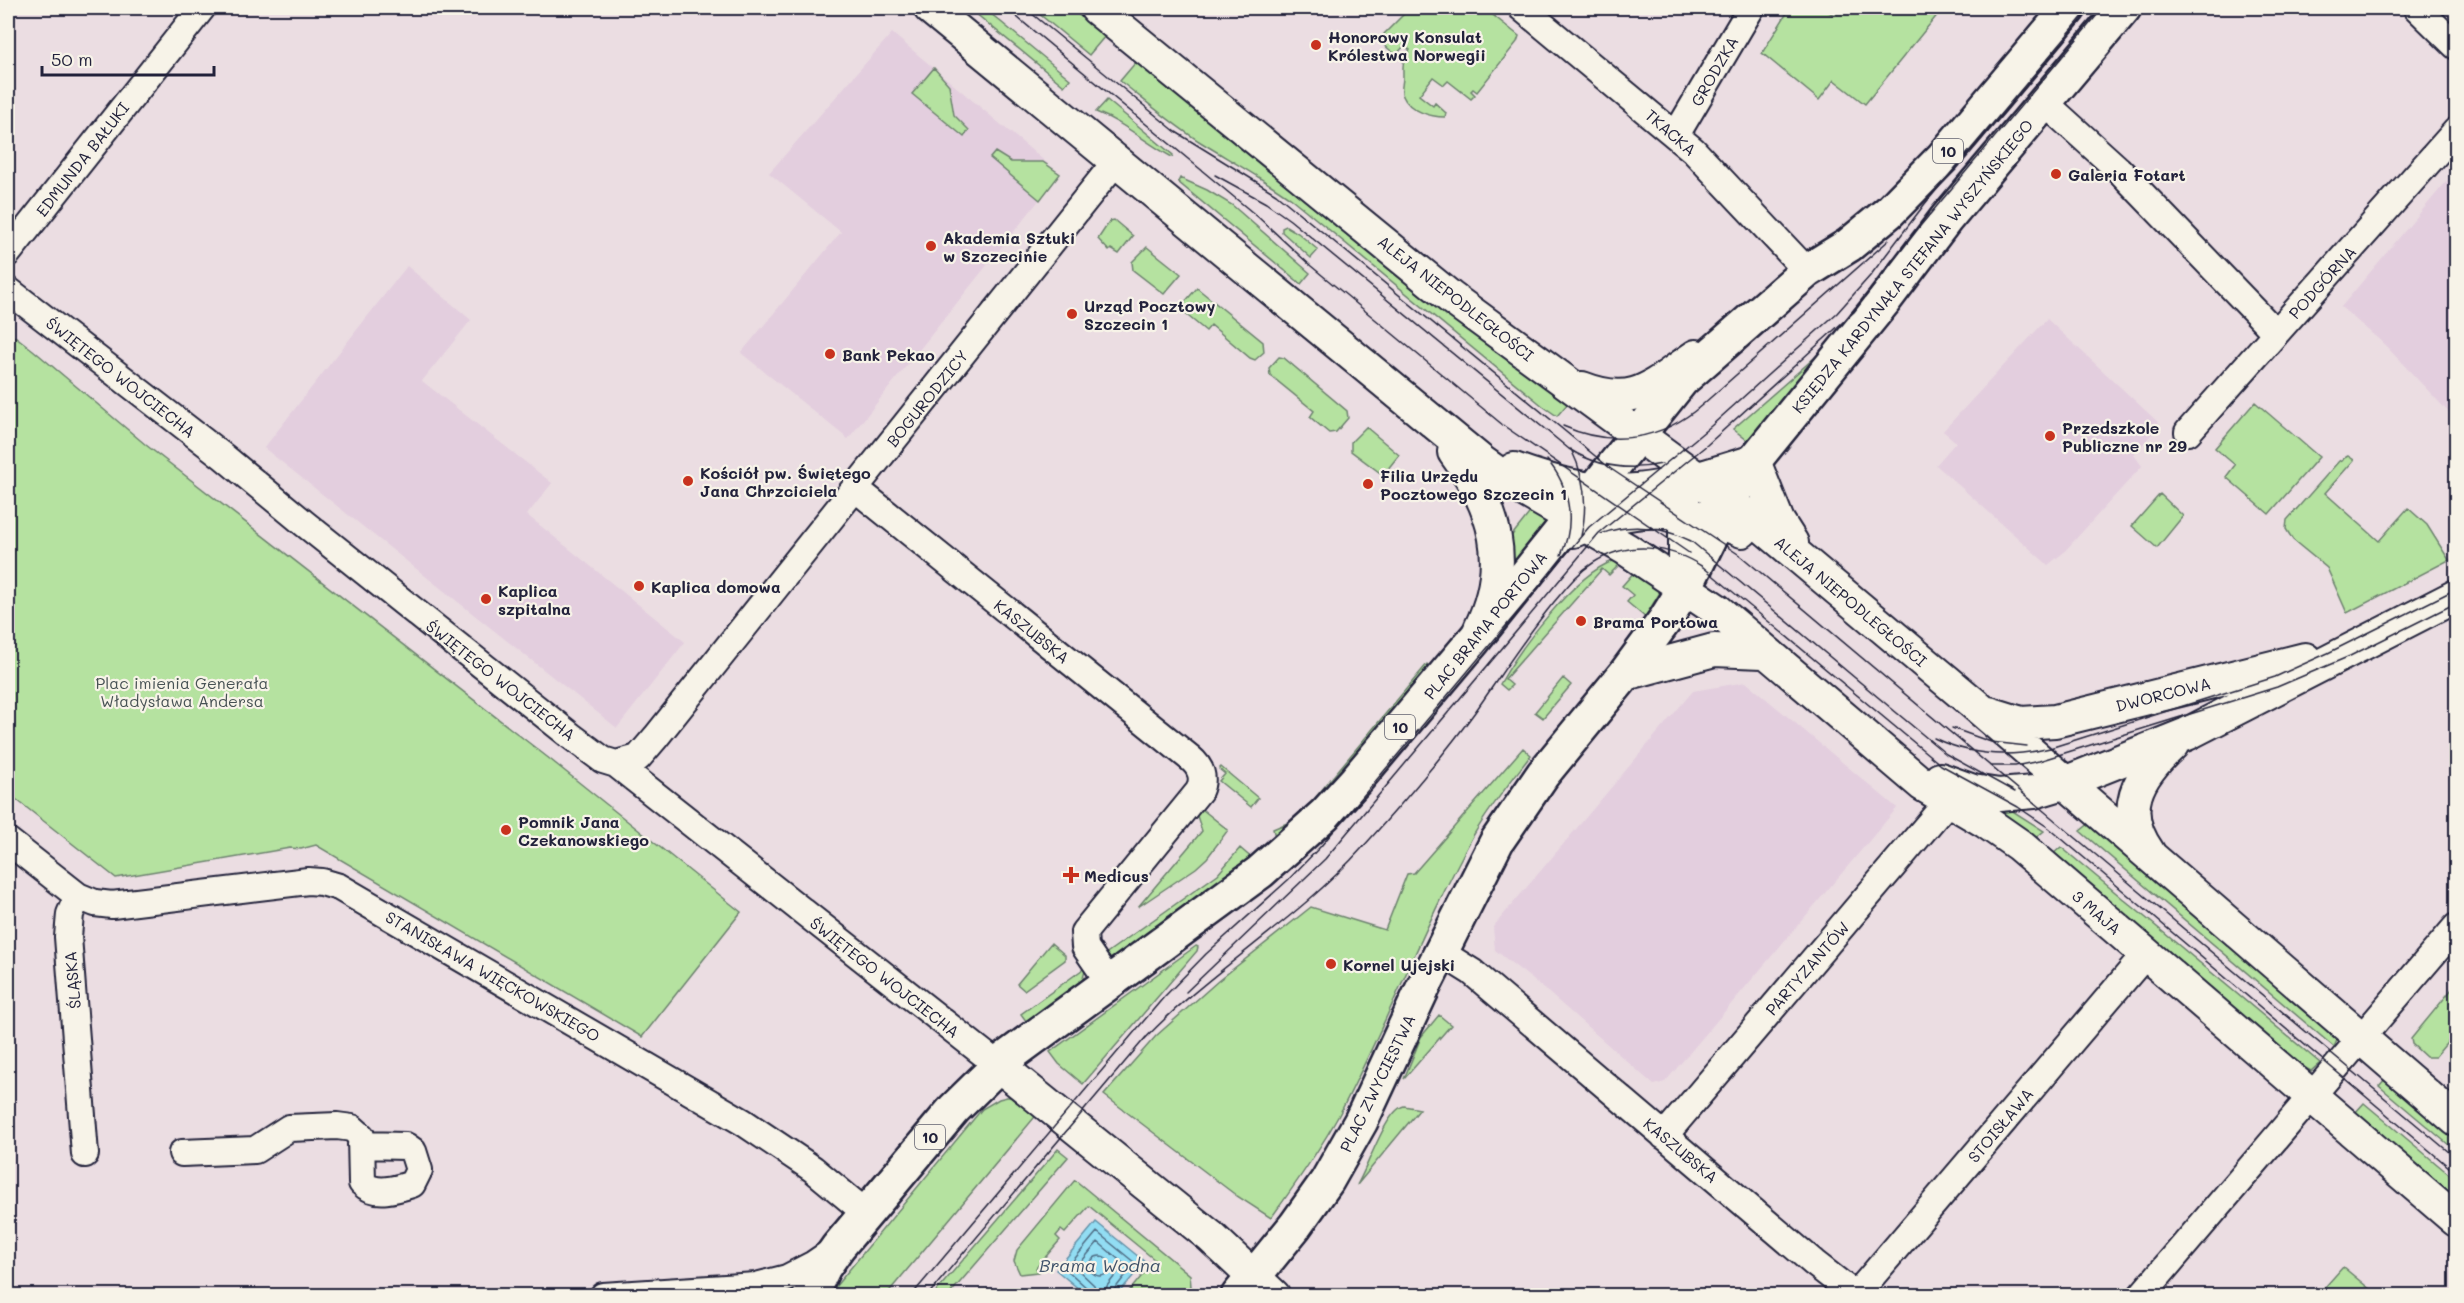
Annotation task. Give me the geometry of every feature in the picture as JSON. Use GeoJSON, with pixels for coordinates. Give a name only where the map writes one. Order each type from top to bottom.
{"type":"FeatureCollection","features":[{"type":"Feature","properties":{"kind":"main road","name":"10"},"geometry":{"type":"LineString","coordinates":[[1580,521],[1596,488],[1682,380],[1807,271],[1848,245],[1889,212],[1943,157],[2068,8]]}},
{"type":"Feature","properties":{"kind":"main road","name":"KSIĘDZA KARDYNAŁA STEFANA WYSZYŃSKIEGO"},"geometry":{"type":"LineString","coordinates":[[1723,511],[1754,461],[1884,301],[1946,219],[2124,8]]}},
{"type":"Feature","properties":{"kind":"main road","name":"10"},"geometry":{"type":"LineString","coordinates":[[1440,952],[1492,848],[1543,774],[1625,674],[1665,620],[1685,588],[1723,511]]}},
{"type":"Feature","properties":{"kind":"main road","name":"PLAC BRAMA PORTOWA"},"geometry":{"type":"LineString","coordinates":[[1109,982],[1260,872],[1325,814],[1474,640],[1551,545],[1580,521]]}},
{"type":"Feature","properties":{"kind":"main road","name":"PLAC ZWYCIĘSTWA"},"geometry":{"type":"LineString","coordinates":[[1255,1289],[1327,1181],[1366,1111],[1440,952]]}},
{"type":"Feature","properties":{"kind":"main road","name":"10"},"geometry":{"type":"LineString","coordinates":[[810,1296],[824,1267],[838,1247],[954,1109],[998,1065],[1109,982]]}},
{"type":"Feature","properties":{"kind":"street","name":"EDMUNDA BAŁUKI"},"geometry":{"type":"LineString","coordinates":[[8,253],[202,8]]}},
{"type":"Feature","properties":{"kind":"street"},"geometry":{"type":"LineString","coordinates":[[930,8],[1502,477],[1580,521],[1717,610],[1763,652],[1873,742]]}},
{"type":"Feature","properties":{"kind":"street","name":"ALEJA NIEPODLEGŁOŚCI"},"geometry":{"type":"LineString","coordinates":[[1096,8],[1434,285],[1639,436],[1667,464],[1682,472]]}},
{"type":"Feature","properties":{"kind":"street","name":"TKACKA"},"geometry":{"type":"LineString","coordinates":[[1522,8],[1676,135],[1718,175],[1807,271]]}},
{"type":"Feature","properties":{"kind":"street","name":"GRODZKA"},"geometry":{"type":"LineString","coordinates":[[1676,135],[1751,8]]}},
{"type":"Feature","properties":{"kind":"street"},"geometry":{"type":"LineString","coordinates":[[2417,8],[2457,46]]}},
{"type":"Feature","properties":{"kind":"street"},"geometry":{"type":"LineString","coordinates":[[2044,102],[2118,169],[2277,333]]}},
{"type":"Feature","properties":{"kind":"street","name":"PODGÓRNA"},"geometry":{"type":"LineString","coordinates":[[2188,432],[2457,131]]}},
{"type":"Feature","properties":{"kind":"street","name":"BOGURODZICY"},"geometry":{"type":"LineString","coordinates":[[616,764],[638,758],[650,744],[1117,160]]}},
{"type":"Feature","properties":{"kind":"street","name":"ŚWIĘTEGO WOJCIECHA"},"geometry":{"type":"LineString","coordinates":[[8,290],[224,457],[312,531],[571,736],[603,760],[616,764],[998,1065]]}},
{"type":"Feature","properties":{"kind":"street"},"geometry":{"type":"LineString","coordinates":[[1545,367],[1592,392],[1614,397],[1631,396],[1653,386],[1754,317]]}},
{"type":"Feature","properties":{"kind":"street"},"geometry":{"type":"LineString","coordinates":[[1412,404],[1468,473],[1486,504],[1493,526],[1496,549],[1494,582],[1490,605],[1474,640]]}},
{"type":"Feature","properties":{"kind":"street"},"geometry":{"type":"LineString","coordinates":[[1464,447],[1537,477],[1562,484],[1631,490],[1682,472],[1754,461],[1778,521],[1812,568]]}},
{"type":"Feature","properties":{"kind":"street"},"geometry":{"type":"LineString","coordinates":[[1682,472],[1723,511],[1812,568]]}},
{"type":"Feature","properties":{"kind":"street"},"geometry":{"type":"LineString","coordinates":[[1682,472],[1685,514],[1685,588]]}},
{"type":"Feature","properties":{"kind":"street","name":"KASZUBSKA"},"geometry":{"type":"LineString","coordinates":[[855,488],[1197,764],[1202,778],[1201,788],[1084,932],[1085,947],[1109,982]]}},
{"type":"Feature","properties":{"kind":"street"},"geometry":{"type":"LineString","coordinates":[[1580,521],[1628,513],[1659,511],[1685,514],[1723,511]]}},
{"type":"Feature","properties":{"kind":"street","name":"ALEJA NIEPODLEGŁOŚCI"},"geometry":{"type":"LineString","coordinates":[[1812,568],[1973,703]]}},
{"type":"Feature","properties":{"kind":"street","name":"DWORCOWA"},"geometry":{"type":"LineString","coordinates":[[1873,742],[1940,779],[1982,793],[2024,794],[2064,783],[2187,734],[2457,596]]}},
{"type":"Feature","properties":{"kind":"street","name":"DWORCOWA"},"geometry":{"type":"LineString","coordinates":[[1973,703],[1986,712],[2007,720],[2030,723],[2050,722],[2355,647]]}},
{"type":"Feature","properties":{"kind":"street"},"geometry":{"type":"LineString","coordinates":[[1625,674],[1714,650],[1763,652]]}},
{"type":"Feature","properties":{"kind":"street"},"geometry":{"type":"LineString","coordinates":[[1973,703],[2457,1120]]}},
{"type":"Feature","properties":{"kind":"street"},"geometry":{"type":"LineString","coordinates":[[2154,859],[2142,843],[2135,826],[2133,810],[2136,790],[2156,762],[2187,734]]}},
{"type":"Feature","properties":{"kind":"street","name":"3 MAJA"},"geometry":{"type":"LineString","coordinates":[[1873,742],[1923,785],[2019,845],[2457,1220]]}},
{"type":"Feature","properties":{"kind":"street","name":"PARTYZANTÓW"},"geometry":{"type":"LineString","coordinates":[[1664,1136],[1949,800]]}},
{"type":"Feature","properties":{"kind":"street"},"geometry":{"type":"LineString","coordinates":[[8,841],[78,896]]}},
{"type":"Feature","properties":{"kind":"street","name":"STANISŁAWA WIĘCKOWSKIEGO"},"geometry":{"type":"LineString","coordinates":[[78,896],[95,903],[112,905],[301,882],[330,884],[348,892],[732,1116],[796,1157],[866,1213]]}},
{"type":"Feature","properties":{"kind":"street","name":"ŚLĄSKA"},"geometry":{"type":"LineString","coordinates":[[78,896],[70,914],[68,937],[86,1154]]}},
{"type":"Feature","properties":{"kind":"street"},"geometry":{"type":"LineString","coordinates":[[2141,1296],[2361,1036],[2457,927]]}},
{"type":"Feature","properties":{"kind":"street","name":"KASZUBSKA"},"geometry":{"type":"LineString","coordinates":[[1440,952],[1463,965],[1855,1295]]}},
{"type":"Feature","properties":{"kind":"street","name":"STOISŁAWA"},"geometry":{"type":"LineString","coordinates":[[1855,1295],[2145,955]]}},
{"type":"Feature","properties":{"kind":"street","name":"PLAC ZWYCIĘSTWA"},"geometry":{"type":"LineString","coordinates":[[998,1065],[1172,1206],[1255,1289]]}},
{"type":"Feature","properties":{"kind":"street"},"geometry":{"type":"LineString","coordinates":[[182,1153],[255,1150],[289,1128],[336,1126],[352,1128],[361,1136],[361,1145]]}},
{"type":"Feature","properties":{"kind":"street"},"geometry":{"type":"LineString","coordinates":[[603,1296],[764,1284],[787,1278],[807,1268],[838,1247]]}},
{"type":"Feature","properties":{"kind":"street"},"geometry":{"type":"LineString","coordinates":[[796,1296],[838,1247]]}},
{"type":"Feature","properties":{"kind":"shaded area","name":"Akademia Sztuki w Szczecinie"},"geometry":{"type":"Polygon","coordinates":[[[892,33],[1060,174],[848,439],[741,353],[841,232],[769,173],[892,33]]]}},
{"type":"Feature","properties":{"kind":"shaded area"},"geometry":{"type":"Polygon","coordinates":[[[2456,170],[2456,420],[2383,343],[2341,307],[2456,170]]]}},
{"type":"Feature","properties":{"kind":"shaded area"},"geometry":{"type":"Polygon","coordinates":[[[407,266],[471,320],[422,381],[552,483],[527,515],[685,642],[617,728],[264,448],[407,266]]]}},
{"type":"Feature","properties":{"kind":"shaded area","name":"Przedszkole Publiczne nr 29"},"geometry":{"type":"Polygon","coordinates":[[[2047,319],[2160,424],[2134,455],[2142,466],[2063,553],[2048,565],[1936,465],[1956,442],[1943,431],[2047,319]]]}},
{"type":"Feature","properties":{"kind":"shaded area"},"geometry":{"type":"Polygon","coordinates":[[[1746,682],[1897,808],[1665,1082],[1654,1085],[1542,987],[1495,950],[1493,927],[1693,691],[1746,682]]]}},
{"type":"Feature","properties":{"kind":"green space"},"geometry":{"type":"Polygon","coordinates":[[[969,8],[984,8],[1070,79],[1064,86],[969,8]]]}},
{"type":"Feature","properties":{"kind":"green space"},"geometry":{"type":"Polygon","coordinates":[[[1032,8],[1070,8],[1105,36],[1089,55],[1032,8]]]}},
{"type":"Feature","properties":{"kind":"green space"},"geometry":{"type":"Polygon","coordinates":[[[1410,8],[1434,8],[1432,11],[1438,15],[1444,8],[1484,8],[1519,36],[1517,42],[1477,92],[1473,89],[1471,91],[1475,95],[1471,99],[1448,81],[1444,85],[1433,77],[1419,95],[1433,106],[1435,103],[1446,113],[1445,117],[1433,116],[1410,106],[1402,92],[1403,66],[1410,50],[1404,46],[1396,55],[1378,40],[1410,8]]]}},
{"type":"Feature","properties":{"kind":"green space"},"geometry":{"type":"Polygon","coordinates":[[[1790,8],[1822,8],[1834,15],[1838,8],[1943,8],[1865,104],[1834,80],[1819,100],[1762,53],[1790,8]]]}},
{"type":"Feature","properties":{"kind":"green space"},"geometry":{"type":"Polygon","coordinates":[[[1136,62],[1425,299],[1569,402],[1557,416],[1544,407],[1293,200],[1191,136],[1160,113],[1120,81],[1136,62]]]}},
{"type":"Feature","properties":{"kind":"green space"},"geometry":{"type":"Polygon","coordinates":[[[934,68],[949,85],[954,115],[969,130],[964,137],[912,94],[934,68]]]}},
{"type":"Feature","properties":{"kind":"green space"},"geometry":{"type":"Polygon","coordinates":[[[1107,100],[1173,155],[1172,157],[1096,112],[1107,100]]]}},
{"type":"Feature","properties":{"kind":"green space"},"geometry":{"type":"Polygon","coordinates":[[[995,152],[1011,162],[1043,162],[1060,174],[1040,200],[990,158],[995,152]]]}},
{"type":"Feature","properties":{"kind":"green space"},"geometry":{"type":"Polygon","coordinates":[[[1180,178],[1232,205],[1310,273],[1301,284],[1178,182],[1180,178]]]}},
{"type":"Feature","properties":{"kind":"green space"},"geometry":{"type":"Polygon","coordinates":[[[1114,220],[1133,236],[1119,254],[1111,249],[1109,251],[1098,239],[1110,221],[1114,220]]]}},
{"type":"Feature","properties":{"kind":"green space"},"geometry":{"type":"Polygon","coordinates":[[[1286,226],[1318,250],[1311,258],[1282,232],[1282,228],[1286,226]]]}},
{"type":"Feature","properties":{"kind":"green space"},"geometry":{"type":"Polygon","coordinates":[[[1147,247],[1181,274],[1164,294],[1133,270],[1132,262],[1147,247]]]}},
{"type":"Feature","properties":{"kind":"green space"},"geometry":{"type":"Polygon","coordinates":[[[1197,288],[1263,342],[1264,352],[1255,360],[1250,358],[1211,325],[1206,331],[1183,312],[1183,304],[1197,288]]]}},
{"type":"Feature","properties":{"kind":"green space","name":"Plac imienia Generała Władysława Andersa"},"geometry":{"type":"Polygon","coordinates":[[[8,335],[16,337],[33,350],[146,445],[551,760],[741,912],[642,1037],[316,845],[116,878],[8,793],[8,335]]]}},
{"type":"Feature","properties":{"kind":"green space"},"geometry":{"type":"Polygon","coordinates":[[[1837,338],[1779,408],[1747,440],[1733,429],[1837,338]]]}},
{"type":"Feature","properties":{"kind":"green space"},"geometry":{"type":"Polygon","coordinates":[[[1279,357],[1284,358],[1347,411],[1348,418],[1336,432],[1329,433],[1310,417],[1314,411],[1270,375],[1269,368],[1279,357]]]}},
{"type":"Feature","properties":{"kind":"green space"},"geometry":{"type":"Polygon","coordinates":[[[2255,402],[2319,457],[2269,514],[2226,477],[2235,465],[2215,448],[2255,402]]]}},
{"type":"Feature","properties":{"kind":"green space"},"geometry":{"type":"Polygon","coordinates":[[[1366,427],[1399,455],[1383,475],[1351,451],[1351,442],[1366,427]]]}},
{"type":"Feature","properties":{"kind":"green space"},"geometry":{"type":"Polygon","coordinates":[[[2348,456],[2354,460],[2325,493],[2379,541],[2408,508],[2427,525],[2449,560],[2347,613],[2327,568],[2293,540],[2286,529],[2287,520],[2339,461],[2348,456]]]}},
{"type":"Feature","properties":{"kind":"green space"},"geometry":{"type":"Polygon","coordinates":[[[2160,494],[2183,516],[2157,548],[2132,526],[2160,494]]]}},
{"type":"Feature","properties":{"kind":"green space"},"geometry":{"type":"Polygon","coordinates":[[[1532,510],[1550,521],[1509,574],[1505,544],[1532,510]]]}},
{"type":"Feature","properties":{"kind":"green space"},"geometry":{"type":"Polygon","coordinates":[[[1613,561],[1622,562],[1609,575],[1602,569],[1505,679],[1512,685],[1507,690],[1500,684],[1521,651],[1566,596],[1598,569],[1613,561]]]}},
{"type":"Feature","properties":{"kind":"green space"},"geometry":{"type":"Polygon","coordinates":[[[1636,570],[1661,591],[1645,617],[1627,602],[1633,595],[1622,586],[1636,570]]]}},
{"type":"Feature","properties":{"kind":"green space"},"geometry":{"type":"Polygon","coordinates":[[[1427,664],[1433,670],[1334,787],[1275,837],[1273,829],[1292,821],[1305,810],[1427,664]]]}},
{"type":"Feature","properties":{"kind":"green space"},"geometry":{"type":"Polygon","coordinates":[[[1563,678],[1571,685],[1543,718],[1535,712],[1563,678]]]}},
{"type":"Feature","properties":{"kind":"green space"},"geometry":{"type":"Polygon","coordinates":[[[1523,748],[1531,755],[1473,836],[1339,1115],[1271,1218],[1237,1196],[1104,1095],[1156,1036],[1218,981],[1311,907],[1385,930],[1407,874],[1414,873],[1523,748]]]}},
{"type":"Feature","properties":{"kind":"green space"},"geometry":{"type":"Polygon","coordinates":[[[1221,767],[1258,798],[1251,807],[1219,781],[1225,774],[1219,769],[1221,767]]]}},
{"type":"Feature","properties":{"kind":"green space"},"geometry":{"type":"Polygon","coordinates":[[[1978,800],[2008,808],[2044,831],[2033,840],[1978,800]]]}},
{"type":"Feature","properties":{"kind":"green space"},"geometry":{"type":"Polygon","coordinates":[[[1198,806],[1228,830],[1207,858],[1196,868],[1138,907],[1202,831],[1195,810],[1198,806]]]}},
{"type":"Feature","properties":{"kind":"green space"},"geometry":{"type":"Polygon","coordinates":[[[2090,823],[2338,1038],[2334,1047],[2080,831],[2090,823]]]}},
{"type":"Feature","properties":{"kind":"green space"},"geometry":{"type":"Polygon","coordinates":[[[2061,847],[2320,1063],[2311,1071],[2296,1063],[2052,855],[2061,847]]]}},
{"type":"Feature","properties":{"kind":"green space"},"geometry":{"type":"Polygon","coordinates":[[[1240,848],[1255,861],[1112,965],[1101,957],[1218,874],[1240,848]]]}},
{"type":"Feature","properties":{"kind":"green space"},"geometry":{"type":"Polygon","coordinates":[[[1051,943],[1065,955],[1065,960],[1024,990],[1017,984],[1051,943]]]}},
{"type":"Feature","properties":{"kind":"green space"},"geometry":{"type":"Polygon","coordinates":[[[1196,946],[1197,951],[1083,1084],[1059,1064],[1050,1052],[1196,946]]]}},
{"type":"Feature","properties":{"kind":"green space"},"geometry":{"type":"Polygon","coordinates":[[[1086,967],[1082,982],[1029,1025],[1021,1014],[1086,967]]]}},
{"type":"Feature","properties":{"kind":"green space"},"geometry":{"type":"Polygon","coordinates":[[[2456,984],[2456,1032],[2435,1057],[2426,1057],[2412,1044],[2411,1039],[2456,984]]]}},
{"type":"Feature","properties":{"kind":"green space"},"geometry":{"type":"Polygon","coordinates":[[[1439,1015],[1451,1025],[1404,1079],[1421,1037],[1439,1015]]]}},
{"type":"Feature","properties":{"kind":"green space"},"geometry":{"type":"Polygon","coordinates":[[[2387,1077],[2456,1136],[2456,1151],[2379,1086],[2387,1077]]]}},
{"type":"Feature","properties":{"kind":"green space"},"geometry":{"type":"Polygon","coordinates":[[[1007,1097],[1015,1097],[1039,1112],[886,1295],[832,1296],[837,1289],[835,1287],[982,1109],[1007,1097]]]}},
{"type":"Feature","properties":{"kind":"green space"},"geometry":{"type":"Polygon","coordinates":[[[2364,1103],[2456,1180],[2456,1200],[2355,1113],[2364,1103]]]}},
{"type":"Feature","properties":{"kind":"green space"},"geometry":{"type":"Polygon","coordinates":[[[1404,1106],[1420,1109],[1357,1185],[1384,1128],[1397,1110],[1404,1106]]]}},
{"type":"Feature","properties":{"kind":"green space"},"geometry":{"type":"Polygon","coordinates":[[[1058,1149],[1068,1157],[949,1295],[933,1295],[1058,1149]]]}},
{"type":"Feature","properties":{"kind":"green space"},"geometry":{"type":"Polygon","coordinates":[[[1075,1180],[1190,1275],[1191,1287],[1186,1295],[1126,1295],[1155,1260],[1089,1206],[1065,1233],[1061,1230],[1056,1236],[1060,1240],[1036,1268],[1039,1272],[1020,1274],[1014,1261],[1017,1250],[1075,1180]]]}},
{"type":"Feature","properties":{"kind":"green space"},"geometry":{"type":"Polygon","coordinates":[[[2343,1267],[2377,1295],[2318,1295],[2343,1267]]]}},
{"type":"Feature","properties":{"kind":"water","name":"Brama Wodna"},"geometry":{"type":"Polygon","coordinates":[[[1096,1222],[1145,1262],[1117,1295],[1086,1295],[1056,1270],[1096,1222]]]}},
{"type":"Feature","properties":{"kind":"tram line"},"geometry":{"type":"LineString","coordinates":[[1006,8],[1258,217],[1311,266],[1504,426],[1689,553]]}},
{"type":"Feature","properties":{"kind":"tram line"},"geometry":{"type":"LineString","coordinates":[[1025,8],[1176,132],[1276,194],[1611,469],[1741,556],[2456,1158]]}},
{"type":"Feature","properties":{"kind":"tram line"},"geometry":{"type":"LineString","coordinates":[[1923,206],[2090,8]]}},
{"type":"Feature","properties":{"kind":"tram line"},"geometry":{"type":"LineString","coordinates":[[1186,992],[1325,859],[1599,533],[1707,445],[1854,312],[1921,225],[2103,8]]}},
{"type":"Feature","properties":{"kind":"tram line"},"geometry":{"type":"LineString","coordinates":[[1215,175],[1266,203],[1290,220],[1569,449],[1591,460],[1614,466],[1638,467],[1662,464]]}},
{"type":"Feature","properties":{"kind":"tram line"},"geometry":{"type":"LineString","coordinates":[[911,1296],[1164,997],[1206,954],[1288,880],[1321,846],[1589,527],[1711,426],[1837,313],[1870,276],[1927,201]]}},
{"type":"Feature","properties":{"kind":"tram line"},"geometry":{"type":"LineString","coordinates":[[1563,426],[1600,437],[1636,437],[1653,433],[1687,417],[1889,240]]}},
{"type":"Feature","properties":{"kind":"tram line"},"geometry":{"type":"LineString","coordinates":[[1571,449],[1584,492],[1581,536]]}},
{"type":"Feature","properties":{"kind":"tram line"},"geometry":{"type":"LineString","coordinates":[[1547,460],[1561,481],[1568,505],[1568,530],[1561,555]]}},
{"type":"Feature","properties":{"kind":"tram line"},"geometry":{"type":"LineString","coordinates":[[1601,534],[1635,527],[1658,529],[1691,541],[1946,754],[2015,792]]}},
{"type":"Feature","properties":{"kind":"tram line"},"geometry":{"type":"LineString","coordinates":[[1141,1043],[1195,993],[1309,900],[1362,848],[1448,747],[1533,629],[1577,576],[1606,556],[1634,548],[1648,548],[1676,554],[1703,567],[1941,765],[2018,807],[2049,828],[2456,1173]]}},
{"type":"Feature","properties":{"kind":"tram line"},"geometry":{"type":"LineString","coordinates":[[1934,738],[1962,749],[1991,754],[2020,753],[2050,748],[2275,677],[2456,589]]}},
{"type":"Feature","properties":{"kind":"tram line"},"geometry":{"type":"LineString","coordinates":[[1990,766],[2015,766],[2039,761],[2277,687],[2350,656],[2456,603]]}},
{"type":"Feature","properties":{"kind":"tram line"},"geometry":{"type":"LineString","coordinates":[[1952,728],[1991,742],[2027,746]]}},
{"type":"Feature","properties":{"kind":"tram line"},"geometry":{"type":"LineString","coordinates":[[927,1296],[1146,1037]]}},
{"type":"Feature","properties":{"kind":"place","name":"Honorowy Konsulat Królestwa Norwegii"},"geometry":{"type":"Point","coordinates":[1316,45]}},
{"type":"Feature","properties":{"kind":"place","name":"Galeria Fotart"},"geometry":{"type":"Point","coordinates":[2056,174]}},
{"type":"Feature","properties":{"kind":"place","name":"Akademia Sztuki w Szczecinie"},"geometry":{"type":"Point","coordinates":[931,246]}},
{"type":"Feature","properties":{"kind":"place","name":"Urząd Pocztowy Szczecin 1"},"geometry":{"type":"Point","coordinates":[1072,314]}},
{"type":"Feature","properties":{"kind":"place","name":"Bank Pekao"},"geometry":{"type":"Point","coordinates":[830,354]}},
{"type":"Feature","properties":{"kind":"place","name":"Przedszkole Publiczne nr 29"},"geometry":{"type":"Point","coordinates":[2050,436]}},
{"type":"Feature","properties":{"kind":"place","name":"Kościół pw. Świętego Jana Chrzciciela"},"geometry":{"type":"Point","coordinates":[688,481]}},
{"type":"Feature","properties":{"kind":"place","name":"Filia Urzędu Pocztowego Szczecin 1"},"geometry":{"type":"Point","coordinates":[1368,484]}},
{"type":"Feature","properties":{"kind":"place","name":"Kaplica domowa"},"geometry":{"type":"Point","coordinates":[639,586]}},
{"type":"Feature","properties":{"kind":"place","name":"Kaplica szpitalna"},"geometry":{"type":"Point","coordinates":[486,599]}},
{"type":"Feature","properties":{"kind":"place","name":"Brama Portowa"},"geometry":{"type":"Point","coordinates":[1581,621]}},
{"type":"Feature","properties":{"kind":"place","name":"Pomnik Jana Czekanowskiego"},"geometry":{"type":"Point","coordinates":[506,830]}},
{"type":"Feature","properties":{"kind":"place","name":"Medicus"},"geometry":{"type":"Point","coordinates":[1071,875]}},
{"type":"Feature","properties":{"kind":"place","name":"Kornel Ujejski"},"geometry":{"type":"Point","coordinates":[1331,964]}}]}
